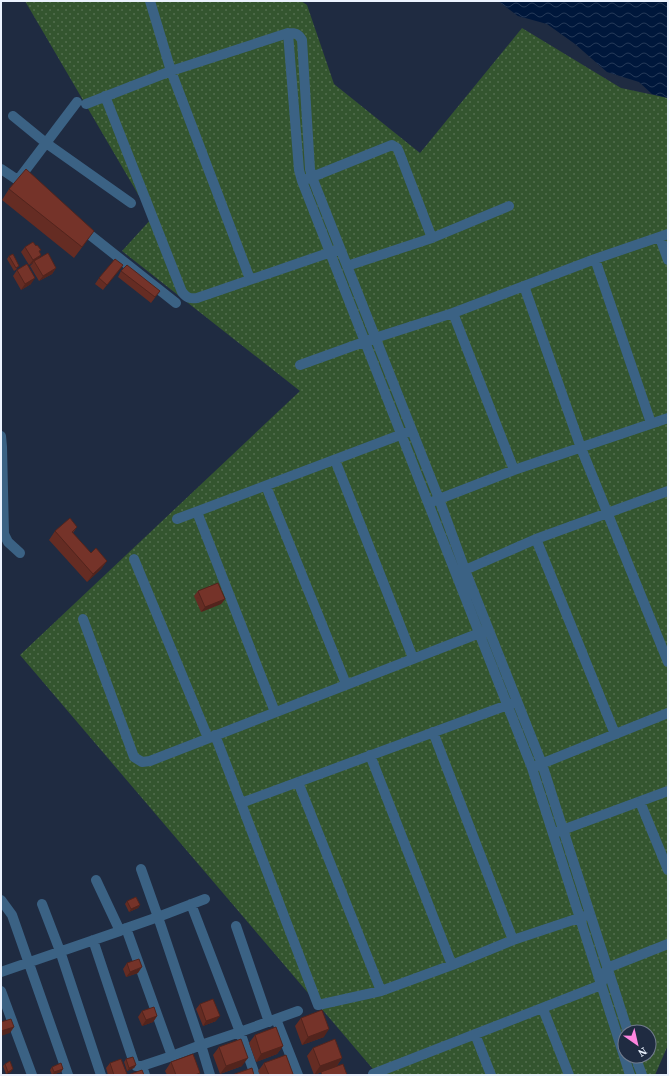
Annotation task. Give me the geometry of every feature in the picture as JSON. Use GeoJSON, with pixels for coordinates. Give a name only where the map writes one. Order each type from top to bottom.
{"type":"FeatureCollection","features":[{"type":"Feature","properties":{"kind":"street"},"geometry":{"type":"LineString","coordinates":[[150,1],[171,71],[250,279]]}},
{"type":"Feature","properties":{"kind":"street"},"geometry":{"type":"LineString","coordinates":[[288,33],[299,170],[302,181],[454,569],[484,631]]}},
{"type":"Feature","properties":{"kind":"street"},"geometry":{"type":"LineString","coordinates":[[18,180],[46,143],[81,103],[105,96],[171,71],[288,33],[295,33],[300,36],[302,40],[310,169],[312,177],[439,499],[465,570],[484,631],[563,830],[625,1024]]}},
{"type":"Feature","properties":{"kind":"street"},"geometry":{"type":"LineString","coordinates":[[105,96],[182,292],[186,297],[191,299],[197,298],[340,249]]}},
{"type":"Feature","properties":{"kind":"street"},"geometry":{"type":"LineString","coordinates":[[13,116],[46,143],[131,203]]}},
{"type":"Feature","properties":{"kind":"street"},"geometry":{"type":"LineString","coordinates":[[302,181],[392,145],[397,148],[399,152],[432,238]]}},
{"type":"Feature","properties":{"kind":"street"},"geometry":{"type":"LineString","coordinates":[[1,170],[18,180],[36,194]]}},
{"type":"Feature","properties":{"kind":"street"},"geometry":{"type":"LineString","coordinates":[[347,266],[432,238],[509,206]]}},
{"type":"Feature","properties":{"kind":"street"},"geometry":{"type":"LineString","coordinates":[[73,222],[176,303]]}},
{"type":"Feature","properties":{"kind":"street"},"geometry":{"type":"LineString","coordinates":[[300,365],[365,341],[453,313],[595,259],[664,236],[668,260]]}},
{"type":"Feature","properties":{"kind":"street"},"geometry":{"type":"LineString","coordinates":[[595,259],[651,423]]}},
{"type":"Feature","properties":{"kind":"street"},"geometry":{"type":"LineString","coordinates":[[524,286],[582,448],[668,662]]}},
{"type":"Feature","properties":{"kind":"street"},"geometry":{"type":"LineString","coordinates":[[453,313],[514,470]]}},
{"type":"Feature","properties":{"kind":"street"},"geometry":{"type":"LineString","coordinates":[[429,503],[514,470],[668,418]]}},
{"type":"Feature","properties":{"kind":"street"},"geometry":{"type":"LineString","coordinates":[[177,519],[412,431]]}},
{"type":"Feature","properties":{"kind":"street"},"geometry":{"type":"LineString","coordinates":[[1,436],[4,534],[8,542],[20,553]]}},
{"type":"Feature","properties":{"kind":"street"},"geometry":{"type":"LineString","coordinates":[[335,460],[413,658]]}},
{"type":"Feature","properties":{"kind":"street"},"geometry":{"type":"LineString","coordinates":[[266,486],[346,684]]}},
{"type":"Feature","properties":{"kind":"street"},"geometry":{"type":"LineString","coordinates":[[454,569],[465,570],[536,539],[668,491]]}},
{"type":"Feature","properties":{"kind":"street"},"geometry":{"type":"LineString","coordinates":[[197,512],[275,712]]}},
{"type":"Feature","properties":{"kind":"street"},"geometry":{"type":"LineString","coordinates":[[536,539],[615,734]]}},
{"type":"Feature","properties":{"kind":"street"},"geometry":{"type":"LineString","coordinates":[[134,559],[241,803],[318,1005],[381,991],[452,965],[512,940],[590,915]]}},
{"type":"Feature","properties":{"kind":"street"},"geometry":{"type":"LineString","coordinates":[[82,619],[134,757],[142,762],[150,761],[484,631]]}},
{"type":"Feature","properties":{"kind":"street"},"geometry":{"type":"LineString","coordinates":[[241,803],[512,703]]}},
{"type":"Feature","properties":{"kind":"street"},"geometry":{"type":"LineString","coordinates":[[537,766],[668,713]]}},
{"type":"Feature","properties":{"kind":"street"},"geometry":{"type":"LineString","coordinates":[[433,732],[512,940]]}},
{"type":"Feature","properties":{"kind":"street"},"geometry":{"type":"LineString","coordinates":[[370,755],[452,965]]}},
{"type":"Feature","properties":{"kind":"street"},"geometry":{"type":"LineString","coordinates":[[537,766],[553,833],[630,1075]]}},
{"type":"Feature","properties":{"kind":"street"},"geometry":{"type":"LineString","coordinates":[[298,782],[381,991]]}},
{"type":"Feature","properties":{"kind":"street"},"geometry":{"type":"LineString","coordinates":[[553,833],[668,791]]}},
{"type":"Feature","properties":{"kind":"street"},"geometry":{"type":"LineString","coordinates":[[640,802],[668,870]]}},
{"type":"Feature","properties":{"kind":"street"},"geometry":{"type":"LineString","coordinates":[[141,869],[210,1075]]}},
{"type":"Feature","properties":{"kind":"street"},"geometry":{"type":"LineString","coordinates":[[96,880],[123,930],[172,1056]]}},
{"type":"Feature","properties":{"kind":"street"},"geometry":{"type":"LineString","coordinates":[[1,972],[123,930],[204,899]]}},
{"type":"Feature","properties":{"kind":"street"},"geometry":{"type":"LineString","coordinates":[[1,900],[12,915],[68,1075]]}},
{"type":"Feature","properties":{"kind":"street"},"geometry":{"type":"LineString","coordinates":[[42,904],[60,951],[101,1075]]}},
{"type":"Feature","properties":{"kind":"street"},"geometry":{"type":"LineString","coordinates":[[191,904],[255,1075]]}},
{"type":"Feature","properties":{"kind":"street"},"geometry":{"type":"LineString","coordinates":[[236,926],[273,1020],[298,1075]]}},
{"type":"Feature","properties":{"kind":"street"},"geometry":{"type":"LineString","coordinates":[[93,940],[134,1063],[143,1070],[172,1056],[298,1011]]}},
{"type":"Feature","properties":{"kind":"street"},"geometry":{"type":"LineString","coordinates":[[373,1074],[543,1009],[601,985],[607,968],[668,944]]}},
{"type":"Feature","properties":{"kind":"street"},"geometry":{"type":"LineString","coordinates":[[1,992],[32,1075]]}},
{"type":"Feature","properties":{"kind":"street"},"geometry":{"type":"LineString","coordinates":[[543,1009],[569,1075]]}},
{"type":"Feature","properties":{"kind":"street"},"geometry":{"type":"LineString","coordinates":[[475,1034],[491,1075]]}},
{"type":"Feature","properties":{"kind":"street"},"geometry":{"type":"LineString","coordinates":[[638,1064],[642,1075]]}},
{"type":"Feature","properties":{"kind":"green space"},"geometry":{"type":"Polygon","coordinates":[[[25,1],[301,1],[307,5],[334,84],[420,153],[522,28],[621,88],[668,98],[668,1045],[655,1075],[378,1075],[20,655],[300,391],[122,251],[152,218],[25,1]]]}},
{"type":"Feature","properties":{"kind":"water"},"geometry":{"type":"Polygon","coordinates":[[[498,1],[668,1],[668,98],[652,94],[639,82],[607,72],[575,44],[547,24],[518,16],[498,1]]]}},
{"type":"Feature","properties":{"kind":"building"},"geometry":{"type":"Polygon","coordinates":[[[26,169],[94,231],[82,247],[9,189],[26,169]]]}},
{"type":"Feature","properties":{"kind":"building"},"geometry":{"type":"Polygon","coordinates":[[[33,242],[41,250],[39,251],[41,255],[33,260],[25,247],[33,242]]]}},
{"type":"Feature","properties":{"kind":"building"},"geometry":{"type":"Polygon","coordinates":[[[48,253],[56,268],[43,276],[34,261],[48,253]]]}},
{"type":"Feature","properties":{"kind":"building"},"geometry":{"type":"Polygon","coordinates":[[[13,254],[19,266],[16,268],[9,256],[13,254]]]}},
{"type":"Feature","properties":{"kind":"building"},"geometry":{"type":"Polygon","coordinates":[[[115,259],[123,265],[107,285],[99,278],[115,259]]]}},
{"type":"Feature","properties":{"kind":"building"},"geometry":{"type":"Polygon","coordinates":[[[27,264],[35,278],[25,284],[17,270],[27,264]]]}},
{"type":"Feature","properties":{"kind":"building"},"geometry":{"type":"Polygon","coordinates":[[[127,265],[160,291],[155,297],[121,271],[127,265]]]}},
{"type":"Feature","properties":{"kind":"building"},"geometry":{"type":"Polygon","coordinates":[[[70,518],[77,527],[72,532],[91,553],[96,548],[107,561],[93,574],[55,531],[70,518]]]}},
{"type":"Feature","properties":{"kind":"building"},"geometry":{"type":"Polygon","coordinates":[[[218,583],[225,599],[205,607],[198,591],[218,583]]]}},
{"type":"Feature","properties":{"kind":"building"},"geometry":{"type":"Polygon","coordinates":[[[136,897],[140,905],[131,909],[127,901],[136,897]]]}},
{"type":"Feature","properties":{"kind":"building"},"geometry":{"type":"Polygon","coordinates":[[[139,959],[142,967],[130,972],[127,963],[139,959]]]}},
{"type":"Feature","properties":{"kind":"building"},"geometry":{"type":"Polygon","coordinates":[[[213,999],[220,1016],[206,1021],[200,1004],[213,999]]]}},
{"type":"Feature","properties":{"kind":"building"},"geometry":{"type":"Polygon","coordinates":[[[154,1007],[157,1016],[146,1020],[142,1011],[154,1007]]]}},
{"type":"Feature","properties":{"kind":"building"},"geometry":{"type":"Polygon","coordinates":[[[322,1010],[329,1029],[308,1037],[301,1018],[322,1010]]]}},
{"type":"Feature","properties":{"kind":"building"},"geometry":{"type":"Polygon","coordinates":[[[11,1019],[14,1027],[1,1031],[1,1022],[11,1019]]]}},
{"type":"Feature","properties":{"kind":"building"},"geometry":{"type":"Polygon","coordinates":[[[276,1027],[283,1046],[261,1054],[255,1035],[276,1027]]]}},
{"type":"Feature","properties":{"kind":"building"},"geometry":{"type":"Polygon","coordinates":[[[241,1039],[248,1058],[226,1066],[219,1047],[241,1039]]]}},
{"type":"Feature","properties":{"kind":"building"},"geometry":{"type":"Polygon","coordinates":[[[335,1039],[342,1058],[320,1066],[313,1048],[335,1039]]]}},
{"type":"Feature","properties":{"kind":"building"},"geometry":{"type":"Polygon","coordinates":[[[193,1054],[200,1073],[195,1075],[176,1075],[171,1062],[193,1054]]]}},
{"type":"Feature","properties":{"kind":"building"},"geometry":{"type":"Polygon","coordinates":[[[286,1055],[293,1074],[269,1075],[264,1063],[286,1055]]]}},
{"type":"Feature","properties":{"kind":"building"},"geometry":{"type":"Polygon","coordinates":[[[133,1057],[136,1065],[129,1068],[126,1059],[133,1057]]]}},
{"type":"Feature","properties":{"kind":"building"},"geometry":{"type":"Polygon","coordinates":[[[121,1059],[127,1074],[114,1075],[110,1063],[121,1059]]]}},
{"type":"Feature","properties":{"kind":"building"},"geometry":{"type":"Polygon","coordinates":[[[10,1061],[13,1069],[8,1072],[5,1064],[10,1061]]]}},
{"type":"Feature","properties":{"kind":"building"},"geometry":{"type":"Polygon","coordinates":[[[61,1063],[63,1069],[54,1072],[52,1067],[61,1063]]]}},
{"type":"Feature","properties":{"kind":"building"},"geometry":{"type":"Polygon","coordinates":[[[343,1064],[347,1075],[322,1075],[321,1072],[343,1064]]]}},
{"type":"Feature","properties":{"kind":"building"},"geometry":{"type":"Polygon","coordinates":[[[252,1068],[254,1075],[232,1075],[252,1068]]]}},
{"type":"Feature","properties":{"kind":"building"},"geometry":{"type":"Polygon","coordinates":[[[142,1070],[144,1075],[128,1075],[142,1070]]]}}]}
